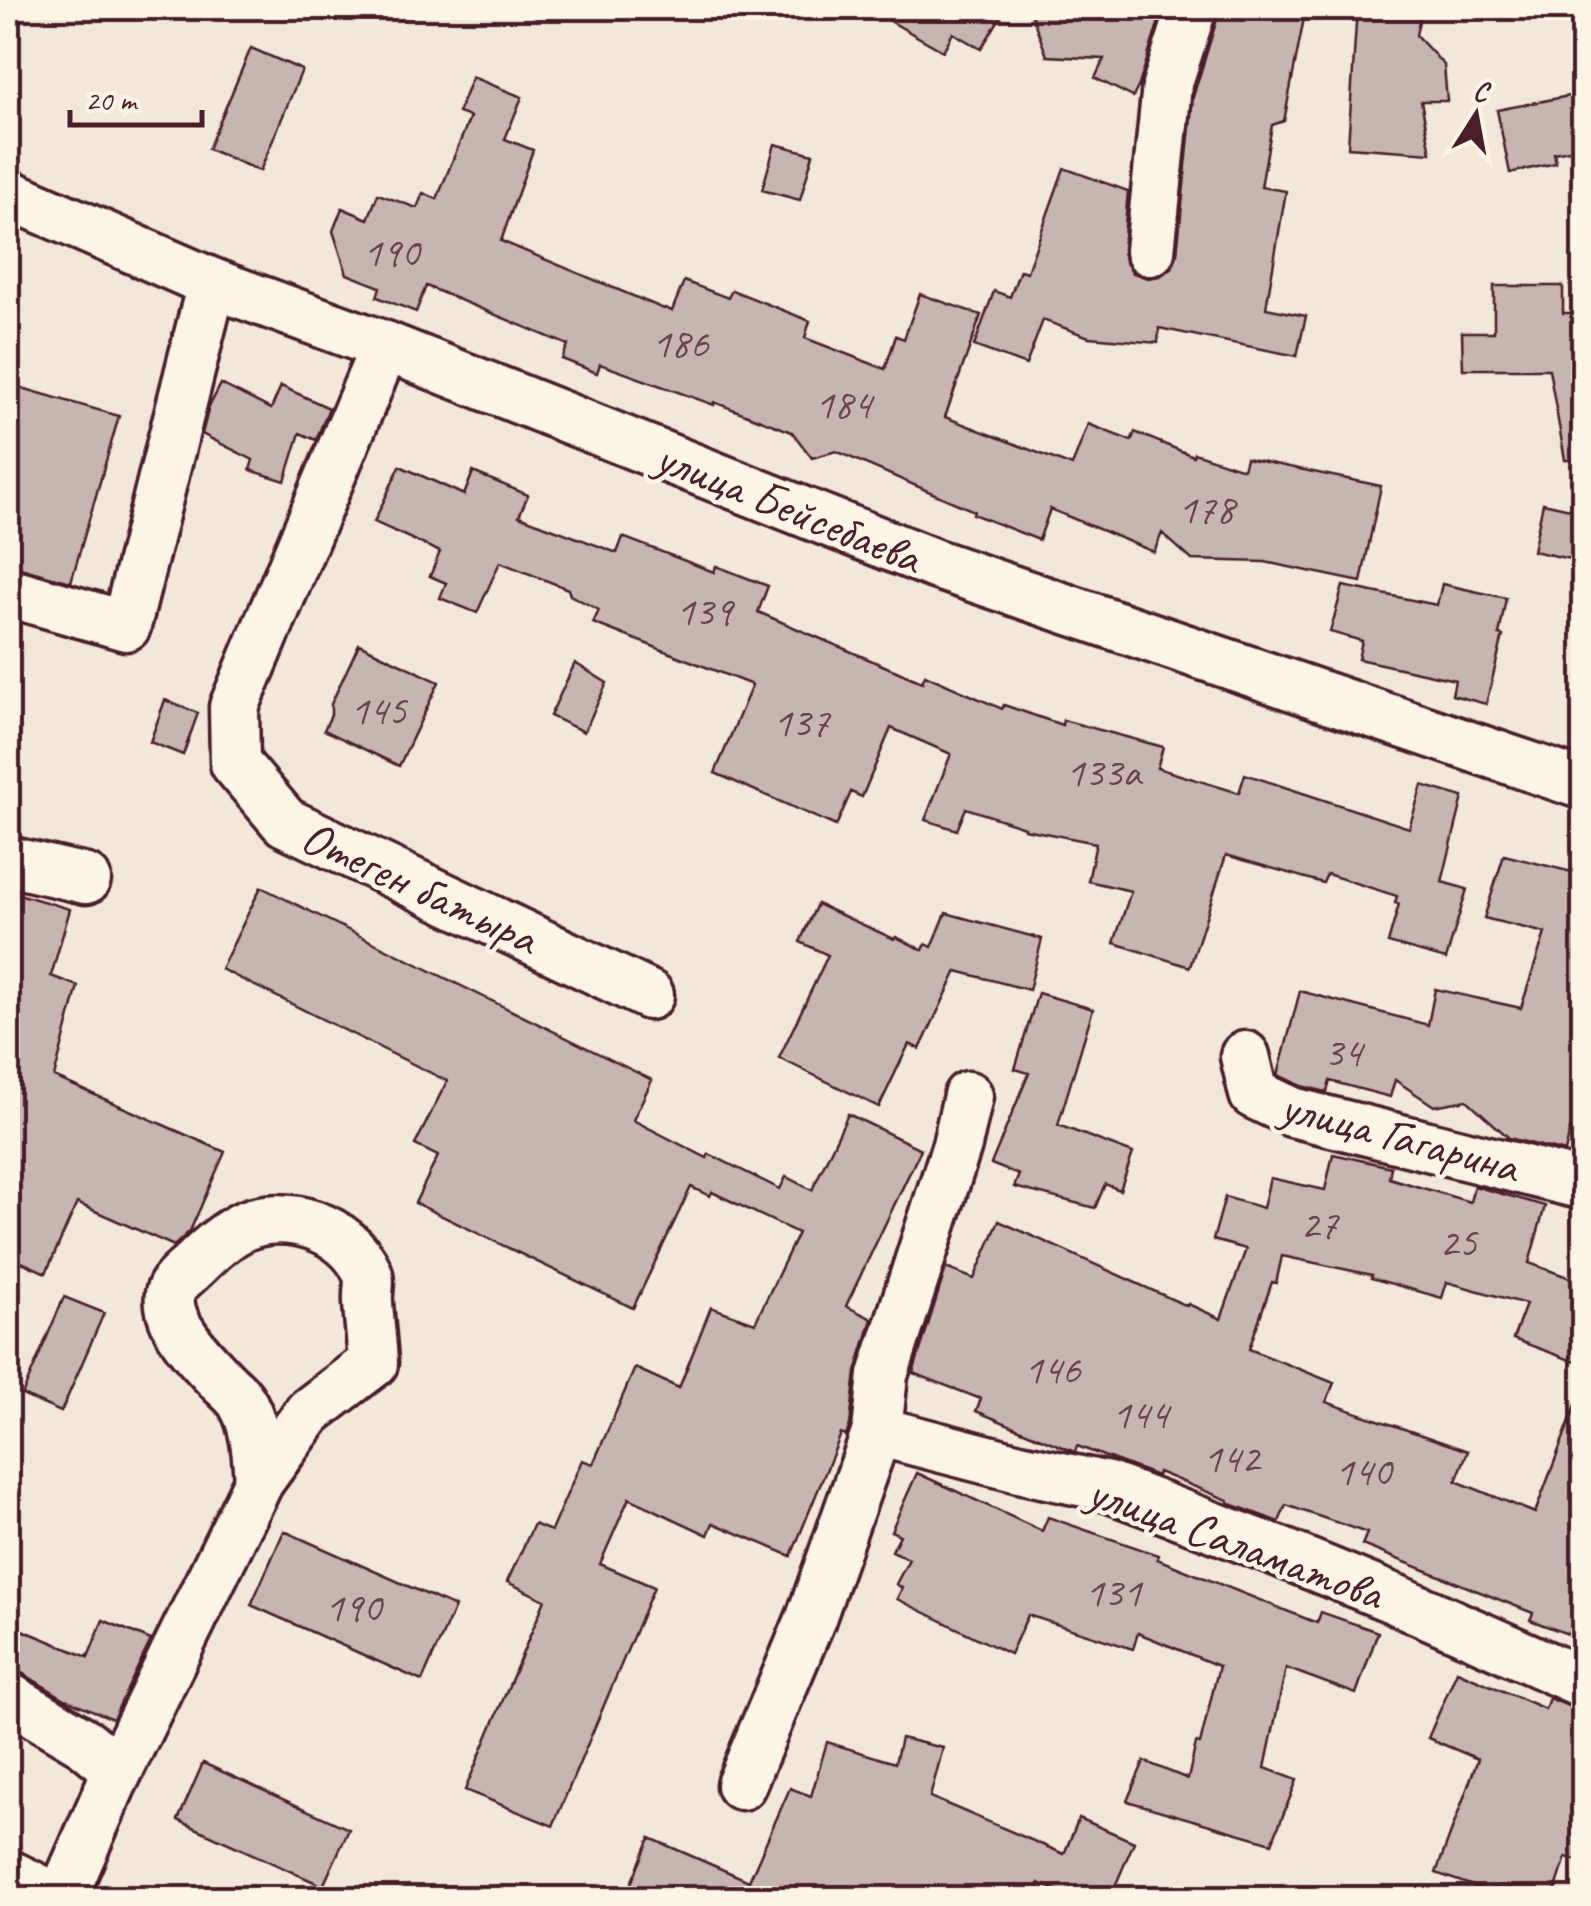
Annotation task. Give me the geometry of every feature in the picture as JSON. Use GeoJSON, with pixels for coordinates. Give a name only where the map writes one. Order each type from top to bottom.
{"type":"FeatureCollection","features":[{"type":"Feature","properties":{"kind":"main road"},"geometry":{"type":"LineString","coordinates":[[8,1878],[49,1898]]}},
{"type":"Feature","properties":{"kind":"street"},"geometry":{"type":"LineString","coordinates":[[1150,251],[1167,85],[1192,8]]}},
{"type":"Feature","properties":{"kind":"street","name":"улица Бейсебаева"},"geometry":{"type":"LineString","coordinates":[[8,194],[212,282],[385,346],[935,564],[1584,785]]}},
{"type":"Feature","properties":{"kind":"street"},"geometry":{"type":"LineString","coordinates":[[8,592],[126,626],[212,282]]}},
{"type":"Feature","properties":{"kind":"street","name":"Отеген батыра"},"geometry":{"type":"LineString","coordinates":[[385,346],[234,707],[235,764],[284,822],[649,995]]}},
{"type":"Feature","properties":{"kind":"street"},"geometry":{"type":"LineString","coordinates":[[8,860],[86,880]]}},
{"type":"Feature","properties":{"kind":"street","name":"улица Гагарина"},"geometry":{"type":"LineString","coordinates":[[1245,1056],[1254,1094],[1292,1112],[1584,1186]]}},
{"type":"Feature","properties":{"kind":"street"},"geometry":{"type":"LineString","coordinates":[[741,1784],[811,1618],[877,1431],[883,1375],[958,1145],[968,1096]]}},
{"type":"Feature","properties":{"kind":"street"},"geometry":{"type":"LineString","coordinates":[[62,1898],[118,1770],[259,1481],[310,1412],[372,1363],[370,1275],[349,1245],[307,1223],[274,1219],[243,1227],[209,1250],[172,1286],[170,1295],[170,1306],[194,1352],[243,1402],[255,1440],[259,1481]]}},
{"type":"Feature","properties":{"kind":"street","name":"улица Саламатова"},"geometry":{"type":"LineString","coordinates":[[877,1431],[1108,1487],[1395,1599],[1584,1682]]}},
{"type":"Feature","properties":{"kind":"street"},"geometry":{"type":"LineString","coordinates":[[8,1697],[85,1743],[118,1770]]}},
{"type":"Feature","properties":{"kind":"building"},"geometry":{"type":"Polygon","coordinates":[[[867,8],[1006,8],[981,49],[953,33],[943,51],[867,8]]]}},
{"type":"Feature","properties":{"kind":"building"},"geometry":{"type":"Polygon","coordinates":[[[1029,8],[1163,8],[1133,97],[1095,78],[1104,59],[1047,56],[1029,8]]]}},
{"type":"Feature","properties":{"kind":"building"},"geometry":{"type":"Polygon","coordinates":[[[1219,8],[1306,8],[1284,121],[1272,125],[1261,187],[1286,191],[1266,308],[1306,316],[1297,356],[1159,328],[1158,343],[1089,337],[1043,320],[1026,365],[974,346],[994,291],[1010,297],[1020,270],[1027,272],[1064,168],[1128,191],[1123,249],[1133,273],[1148,278],[1172,268],[1177,254],[1193,97],[1219,8]]]}},
{"type":"Feature","properties":{"kind":"building"},"geometry":{"type":"Polygon","coordinates":[[[1357,8],[1383,8],[1420,16],[1416,35],[1444,65],[1447,101],[1421,101],[1431,153],[1348,147],[1357,8]]]}},
{"type":"Feature","properties":{"kind":"building"},"geometry":{"type":"Polygon","coordinates":[[[251,48],[302,70],[260,171],[208,149],[251,48]]]}},
{"type":"Feature","properties":{"kind":"building"},"geometry":{"type":"Polygon","coordinates":[[[472,77],[522,97],[505,139],[533,150],[501,241],[672,311],[684,281],[728,298],[732,290],[810,321],[805,338],[885,369],[896,336],[904,339],[920,294],[981,315],[945,417],[1072,466],[1088,424],[1131,441],[1135,432],[1193,456],[1194,453],[1243,469],[1246,458],[1381,486],[1361,582],[1265,562],[1192,560],[1162,533],[1154,552],[1050,509],[1039,540],[836,451],[812,458],[792,432],[714,402],[600,364],[597,373],[562,359],[568,345],[426,286],[416,312],[377,297],[380,287],[347,274],[333,231],[342,208],[368,219],[378,194],[417,208],[423,193],[437,199],[470,117],[458,113],[472,77]]]}},
{"type":"Feature","properties":{"kind":"building"},"geometry":{"type":"Polygon","coordinates":[[[1574,95],[1584,147],[1554,153],[1556,163],[1510,173],[1497,110],[1574,95]]]}},
{"type":"Feature","properties":{"kind":"building"},"geometry":{"type":"Polygon","coordinates":[[[775,144],[813,154],[800,200],[762,190],[775,144]]]}},
{"type":"Feature","properties":{"kind":"building"},"geometry":{"type":"Polygon","coordinates":[[[1494,286],[1563,286],[1563,313],[1584,313],[1584,459],[1565,460],[1549,369],[1463,369],[1462,332],[1494,332],[1494,286]]]}},
{"type":"Feature","properties":{"kind":"building"},"geometry":{"type":"Polygon","coordinates":[[[8,384],[119,416],[71,582],[8,565],[8,384]]]}},
{"type":"Feature","properties":{"kind":"building"},"geometry":{"type":"Polygon","coordinates":[[[221,384],[271,409],[281,386],[329,408],[316,440],[300,433],[285,481],[250,470],[253,460],[202,434],[209,407],[221,384]]]}},
{"type":"Feature","properties":{"kind":"building"},"geometry":{"type":"Polygon","coordinates":[[[400,466],[464,495],[473,472],[528,495],[519,516],[617,553],[623,537],[714,572],[716,566],[768,586],[758,612],[922,682],[925,675],[1002,709],[1004,705],[1062,725],[1063,720],[1163,747],[1157,768],[1239,793],[1245,774],[1409,828],[1422,785],[1463,797],[1442,882],[1467,889],[1446,959],[1388,943],[1399,904],[1395,903],[1397,896],[1327,874],[1323,883],[1226,855],[1190,967],[1114,943],[1131,891],[1088,881],[1096,843],[1024,829],[966,808],[957,830],[925,820],[951,754],[891,728],[862,797],[851,792],[836,826],[715,773],[752,685],[593,623],[599,610],[570,595],[568,589],[500,562],[477,613],[440,598],[446,583],[430,576],[440,552],[374,522],[400,466]]]}},
{"type":"Feature","properties":{"kind":"building"},"geometry":{"type":"Polygon","coordinates":[[[1543,503],[1584,512],[1584,562],[1533,551],[1543,503]]]}},
{"type":"Feature","properties":{"kind":"building"},"geometry":{"type":"Polygon","coordinates":[[[1442,584],[1506,598],[1499,635],[1503,636],[1486,704],[1452,695],[1455,680],[1358,659],[1362,641],[1330,632],[1343,586],[1437,605],[1442,584]]]}},
{"type":"Feature","properties":{"kind":"building"},"geometry":{"type":"Polygon","coordinates":[[[359,644],[439,682],[399,766],[324,730],[331,704],[359,644]]]}},
{"type":"Feature","properties":{"kind":"building"},"geometry":{"type":"Polygon","coordinates":[[[575,663],[607,683],[584,732],[550,716],[575,663]]]}},
{"type":"Feature","properties":{"kind":"building"},"geometry":{"type":"Polygon","coordinates":[[[165,700],[198,713],[183,755],[150,742],[165,700]]]}},
{"type":"Feature","properties":{"kind":"building"},"geometry":{"type":"Polygon","coordinates":[[[1504,855],[1584,875],[1584,1071],[1565,1152],[1509,1138],[1467,1100],[1434,1106],[1395,1080],[1390,1097],[1330,1081],[1327,1092],[1278,1075],[1300,991],[1428,1025],[1435,989],[1521,1008],[1545,933],[1484,918],[1504,855]]]}},
{"type":"Feature","properties":{"kind":"building"},"geometry":{"type":"Polygon","coordinates":[[[261,887],[652,1080],[633,1120],[780,1189],[786,1177],[812,1190],[848,1114],[921,1149],[846,1306],[872,1319],[856,1372],[850,1425],[846,1436],[841,1434],[791,1556],[713,1523],[708,1535],[629,1498],[600,1564],[654,1587],[553,1826],[465,1790],[545,1600],[507,1582],[534,1524],[551,1531],[582,1460],[593,1464],[635,1368],[679,1388],[711,1307],[755,1323],[798,1233],[712,1192],[710,1196],[691,1187],[633,1308],[415,1203],[438,1156],[415,1145],[447,1081],[221,969],[261,887]]]}},
{"type":"Feature","properties":{"kind":"building"},"geometry":{"type":"Polygon","coordinates":[[[8,891],[70,909],[51,976],[78,986],[54,1077],[225,1152],[190,1231],[174,1246],[77,1203],[46,1273],[8,1256],[8,891]]]}},
{"type":"Feature","properties":{"kind":"building"},"geometry":{"type":"Polygon","coordinates":[[[817,904],[923,950],[926,944],[932,947],[946,913],[1042,939],[1029,990],[957,971],[920,1049],[909,1044],[879,1107],[779,1058],[828,955],[800,942],[817,904]]]}},
{"type":"Feature","properties":{"kind":"building"},"geometry":{"type":"Polygon","coordinates":[[[1038,993],[1093,1009],[1058,1125],[1133,1153],[1120,1190],[1105,1184],[1095,1208],[1014,1187],[1019,1175],[991,1164],[1029,1073],[1015,1069],[1038,993]]]}},
{"type":"Feature","properties":{"kind":"building"},"geometry":{"type":"Polygon","coordinates":[[[1333,1154],[1391,1167],[1389,1178],[1470,1202],[1474,1186],[1545,1206],[1529,1263],[1584,1283],[1584,1365],[1513,1339],[1526,1304],[1447,1282],[1442,1298],[1371,1278],[1372,1275],[1282,1256],[1276,1283],[1272,1282],[1249,1349],[1334,1383],[1326,1402],[1468,1451],[1456,1481],[1535,1513],[1580,1394],[1584,1395],[1584,1640],[1530,1620],[1533,1613],[1362,1545],[1367,1533],[1286,1505],[1279,1522],[1158,1472],[1157,1476],[1077,1446],[1072,1451],[976,1411],[981,1399],[913,1373],[946,1268],[974,1279],[999,1221],[1221,1319],[1246,1249],[1213,1240],[1225,1197],[1263,1208],[1270,1178],[1325,1190],[1333,1154]]]}},
{"type":"Feature","properties":{"kind":"building"},"geometry":{"type":"Polygon","coordinates":[[[64,1297],[104,1313],[61,1412],[22,1395],[64,1297]]]}},
{"type":"Feature","properties":{"kind":"building"},"geometry":{"type":"Polygon","coordinates":[[[917,1473],[1042,1531],[1048,1517],[1158,1555],[1157,1559],[1317,1623],[1321,1612],[1378,1632],[1356,1694],[1286,1668],[1265,1768],[1297,1780],[1272,1843],[1127,1801],[1144,1761],[1188,1779],[1219,1666],[1138,1633],[1133,1649],[1028,1615],[1010,1654],[897,1599],[902,1588],[896,1584],[909,1559],[892,1551],[900,1535],[891,1531],[917,1473]]]}},
{"type":"Feature","properties":{"kind":"building"},"geometry":{"type":"Polygon","coordinates":[[[284,1531],[455,1607],[422,1681],[251,1605],[284,1531]]]}},
{"type":"Feature","properties":{"kind":"building"},"geometry":{"type":"Polygon","coordinates":[[[103,1620],[151,1640],[113,1719],[65,1699],[22,1673],[8,1670],[8,1658],[20,1629],[88,1657],[103,1620]]]}},
{"type":"Feature","properties":{"kind":"building"},"geometry":{"type":"Polygon","coordinates":[[[1457,1671],[1545,1709],[1549,1698],[1584,1710],[1584,1863],[1566,1857],[1553,1898],[1502,1886],[1484,1890],[1436,1873],[1478,1759],[1428,1738],[1457,1671]]]}},
{"type":"Feature","properties":{"kind":"building"},"geometry":{"type":"Polygon","coordinates":[[[901,1738],[943,1748],[930,1797],[1064,1854],[1079,1818],[1134,1842],[1110,1898],[1076,1898],[1039,1883],[1037,1898],[625,1898],[650,1838],[749,1881],[790,1788],[811,1796],[827,1742],[895,1763],[901,1738]]]}},
{"type":"Feature","properties":{"kind":"building"},"geometry":{"type":"Polygon","coordinates":[[[203,1763],[349,1829],[323,1886],[178,1820],[203,1763]]]}}]}
